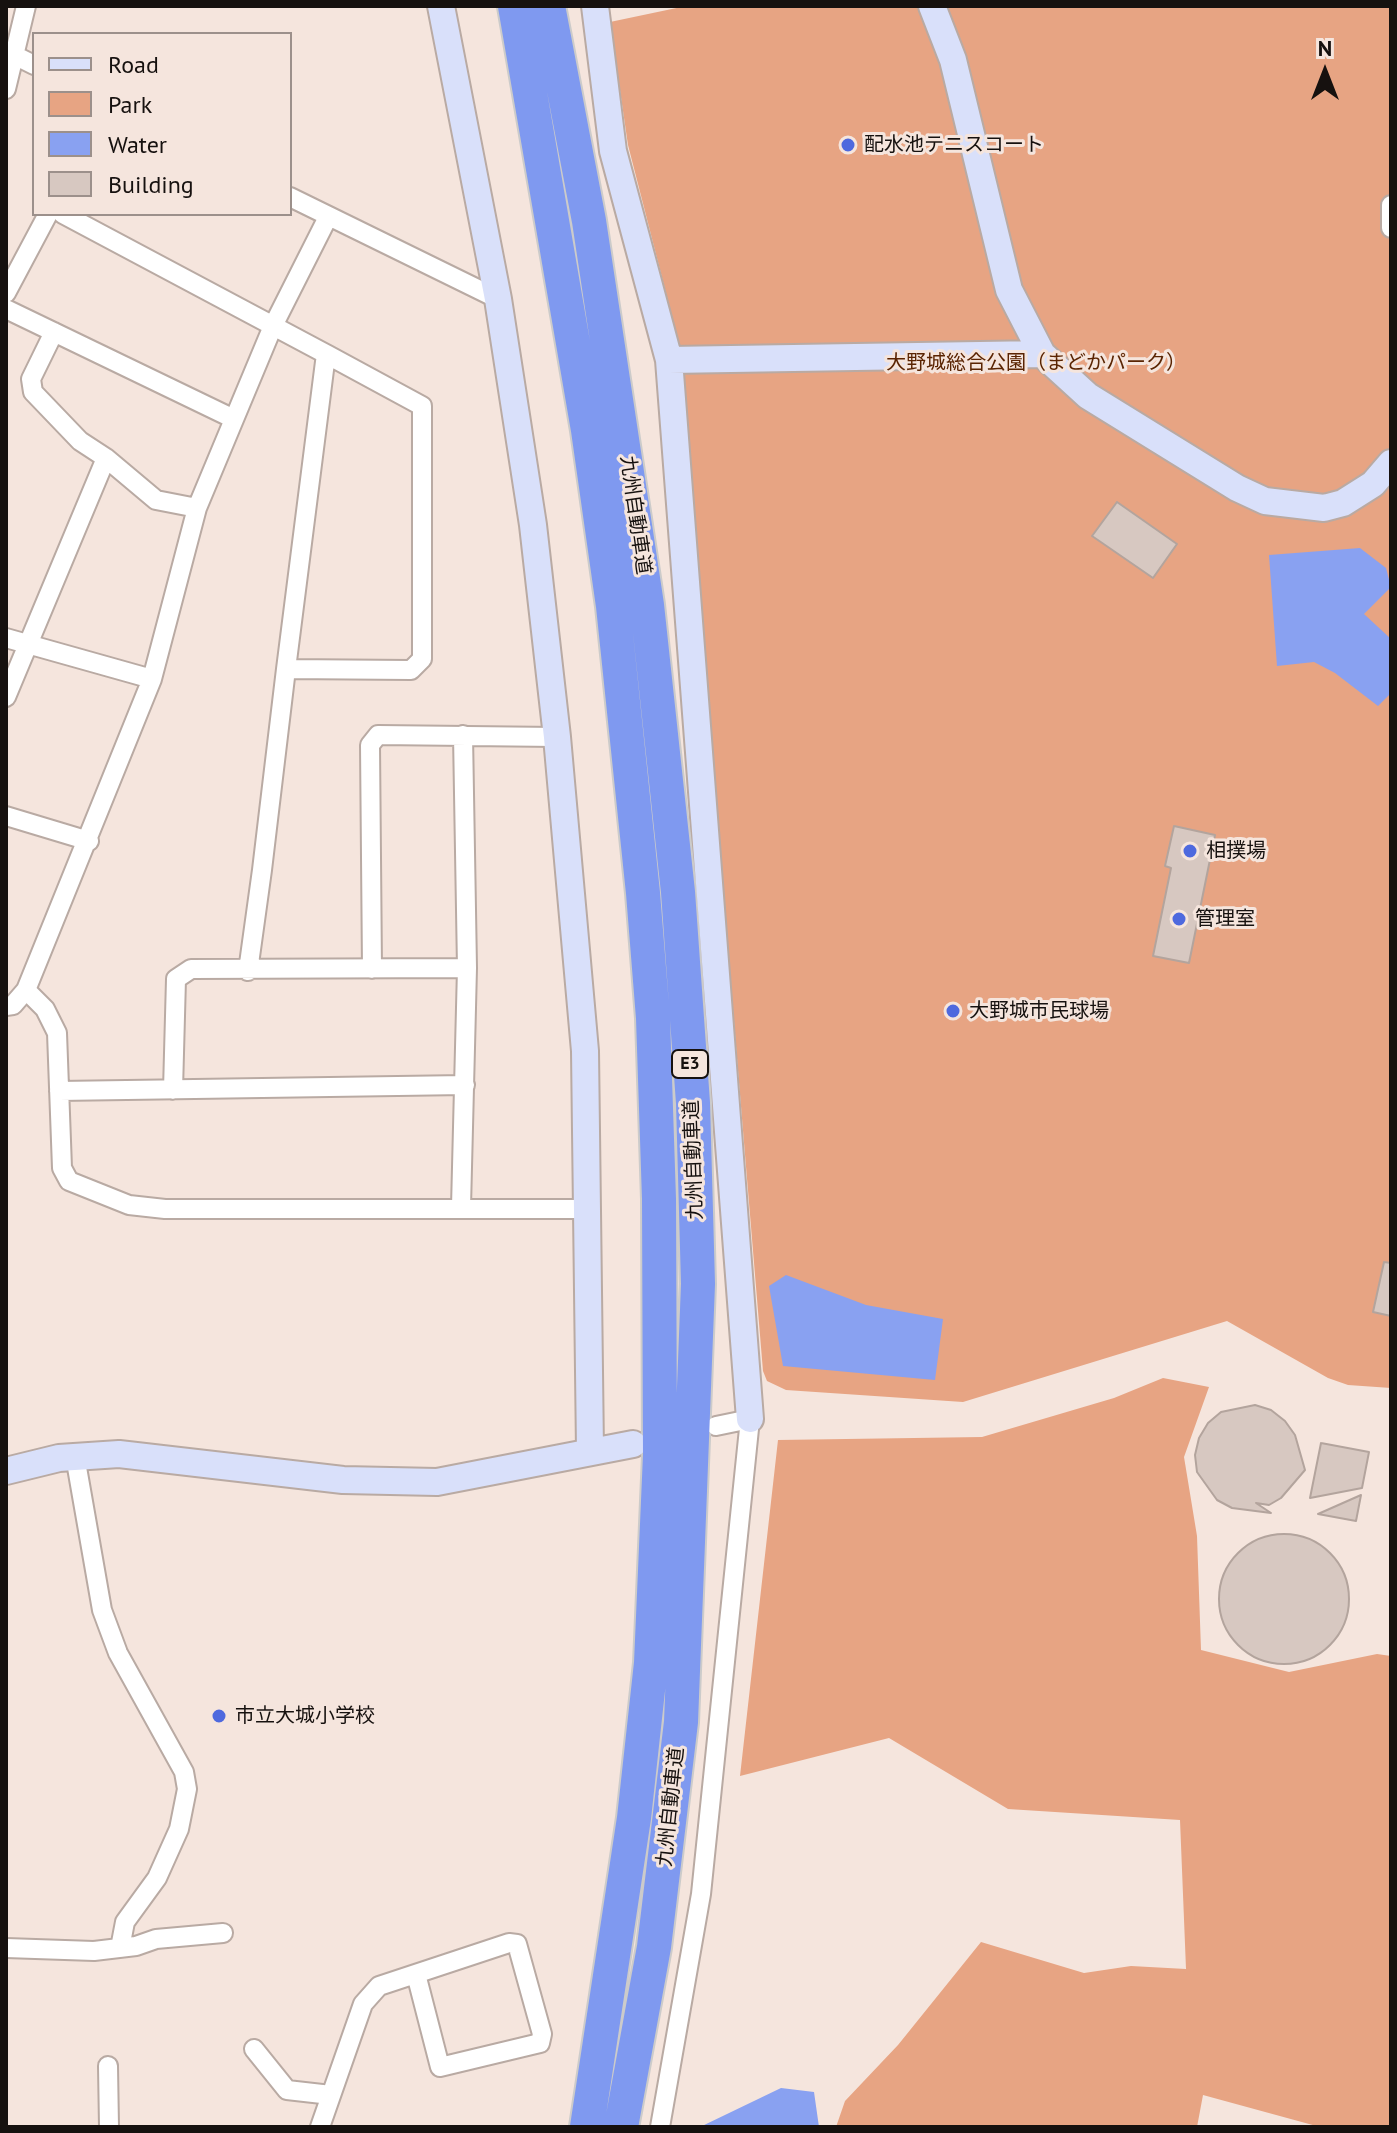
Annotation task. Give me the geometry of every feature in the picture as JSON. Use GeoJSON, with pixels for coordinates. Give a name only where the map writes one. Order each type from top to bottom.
{"type":"FeatureCollection","features":[{"type":"Feature","properties":{"kind":"highway","name":"九州自動車道"},"geometry":{"type":"LineString","coordinates":[[515,6],[588,430],[615,622],[643,893],[658,1169],[660,1455],[651,1663],[634,1818],[587,2127]]}},
{"type":"Feature","properties":{"kind":"highway","name":"九州自動車道"},"geometry":{"type":"LineString","coordinates":[[548,6],[592,236],[647,605],[678,892],[693,1103],[698,1284],[681,1722],[654,1947],[621,2127]]}},
{"type":"Feature","properties":{"kind":"street"},"geometry":{"type":"LineString","coordinates":[[6,89],[11,53],[26,6]]}},
{"type":"Feature","properties":{"kind":"street"},"geometry":{"type":"LineString","coordinates":[[441,6],[498,299],[533,525],[557,737],[584,1040],[589,1209],[590,1451]]}},
{"type":"Feature","properties":{"kind":"street"},"geometry":{"type":"LineString","coordinates":[[595,6],[613,151],[669,360],[750,1419],[701,1894],[660,2127]]}},
{"type":"Feature","properties":{"kind":"street"},"geometry":{"type":"LineString","coordinates":[[932,6],[953,60],[1009,290],[1042,354],[1088,396],[1237,488],[1265,501],[1324,508],[1343,503],[1373,484],[1391,463]]}},
{"type":"Feature","properties":{"kind":"street"},"geometry":{"type":"LineString","coordinates":[[11,53],[32,64]]}},
{"type":"Feature","properties":{"kind":"street"},"geometry":{"type":"LineString","coordinates":[[292,198],[498,299]]}},
{"type":"Feature","properties":{"kind":"street"},"geometry":{"type":"LineString","coordinates":[[1391,205],[1391,228]]}},
{"type":"Feature","properties":{"kind":"street"},"geometry":{"type":"LineString","coordinates":[[6,293],[47,216]]}},
{"type":"Feature","properties":{"kind":"street"},"geometry":{"type":"LineString","coordinates":[[67,216],[422,406],[422,659],[411,670],[286,669]]}},
{"type":"Feature","properties":{"kind":"street"},"geometry":{"type":"LineString","coordinates":[[6,1006],[13,1005],[26,990],[89,841],[152,679],[197,508],[273,326],[328,217]]}},
{"type":"Feature","properties":{"kind":"street"},"geometry":{"type":"LineString","coordinates":[[6,309],[234,419]]}},
{"type":"Feature","properties":{"kind":"street"},"geometry":{"type":"LineString","coordinates":[[54,332],[31,379],[33,392],[80,441],[106,458],[156,500],[197,508]]}},
{"type":"Feature","properties":{"kind":"street"},"geometry":{"type":"LineString","coordinates":[[248,971],[326,354]]}},
{"type":"Feature","properties":{"kind":"street"},"geometry":{"type":"LineString","coordinates":[[669,360],[1042,354]]}},
{"type":"Feature","properties":{"kind":"street"},"geometry":{"type":"LineString","coordinates":[[6,697],[106,458]]}},
{"type":"Feature","properties":{"kind":"street"},"geometry":{"type":"LineString","coordinates":[[6,638],[152,679]]}},
{"type":"Feature","properties":{"kind":"street"},"geometry":{"type":"LineString","coordinates":[[372,969],[370,745],[378,735],[557,737]]}},
{"type":"Feature","properties":{"kind":"street"},"geometry":{"type":"LineString","coordinates":[[461,1207],[467,968],[463,735]]}},
{"type":"Feature","properties":{"kind":"street"},"geometry":{"type":"LineString","coordinates":[[6,816],[89,841]]}},
{"type":"Feature","properties":{"kind":"street"},"geometry":{"type":"LineString","coordinates":[[173,1090],[176,979],[191,969],[467,968]]}},
{"type":"Feature","properties":{"kind":"street"},"geometry":{"type":"LineString","coordinates":[[26,990],[45,1009],[57,1033],[62,1168],[69,1181],[129,1205],[165,1209],[589,1209]]}},
{"type":"Feature","properties":{"kind":"street"},"geometry":{"type":"LineString","coordinates":[[59,1091],[465,1085]]}},
{"type":"Feature","properties":{"kind":"street"},"geometry":{"type":"LineString","coordinates":[[716,1426],[750,1419]]}},
{"type":"Feature","properties":{"kind":"street"},"geometry":{"type":"LineString","coordinates":[[6,1471],[75,1456],[119,1454],[394,1484],[475,1476],[633,1444]]}},
{"type":"Feature","properties":{"kind":"street"},"geometry":{"type":"LineString","coordinates":[[75,1456],[102,1610],[118,1653],[184,1772],[187,1789],[179,1829],[157,1878],[125,1922],[120,1948]]}},
{"type":"Feature","properties":{"kind":"street"},"geometry":{"type":"LineString","coordinates":[[6,1948],[61,1952],[120,1948],[156,1939],[223,1933]]}},
{"type":"Feature","properties":{"kind":"street"},"geometry":{"type":"LineString","coordinates":[[320,2127],[369,1994],[379,1986],[509,1943],[517,1944],[542,2034],[540,2043],[440,2067],[416,1974]]}},
{"type":"Feature","properties":{"kind":"street"},"geometry":{"type":"LineString","coordinates":[[254,2049],[287,2090],[331,2095]]}},
{"type":"Feature","properties":{"kind":"street"},"geometry":{"type":"LineString","coordinates":[[108,2066],[109,2127]]}},
{"type":"Feature","properties":{"kind":"green space","name":"大野城総合公園（まどかパーク）"},"geometry":{"type":"Polygon","coordinates":[[[686,6],[1391,6],[1391,1388],[1348,1385],[1328,1378],[1227,1321],[963,1402],[786,1390],[767,1381],[763,1371],[677,336],[628,145],[610,22],[686,6]]]}},
{"type":"Feature","properties":{"kind":"green space"},"geometry":{"type":"Polygon","coordinates":[[[1163,1378],[1209,1387],[1184,1457],[1197,1536],[1201,1650],[1289,1672],[1377,1654],[1391,1656],[1391,2127],[1320,2127],[1203,2095],[1197,2127],[836,2127],[845,2101],[898,2045],[981,1942],[1084,1973],[1131,1966],[1186,1969],[1180,1820],[1008,1809],[889,1738],[740,1776],[778,1440],[982,1437],[1114,1398],[1163,1378]]]}},
{"type":"Feature","properties":{"kind":"water"},"geometry":{"type":"Polygon","coordinates":[[[1360,548],[1386,568],[1391,587],[1364,614],[1391,639],[1391,693],[1378,706],[1335,673],[1314,662],[1277,666],[1269,555],[1360,548]]]}},
{"type":"Feature","properties":{"kind":"water"},"geometry":{"type":"Polygon","coordinates":[[[786,1275],[866,1305],[943,1319],[935,1380],[783,1366],[769,1286],[786,1275]]]}},
{"type":"Feature","properties":{"kind":"water"},"geometry":{"type":"Polygon","coordinates":[[[781,2088],[814,2092],[819,2127],[700,2127],[781,2088]]]}},
{"type":"Feature","properties":{"kind":"building"},"geometry":{"type":"Polygon","coordinates":[[[1117,502],[1177,544],[1153,578],[1092,536],[1117,502]]]}},
{"type":"Feature","properties":{"kind":"building"},"geometry":{"type":"Polygon","coordinates":[[[1174,826],[1215,835],[1189,963],[1153,956],[1171,868],[1165,866],[1174,826]]]}},
{"type":"Feature","properties":{"kind":"building"},"geometry":{"type":"Polygon","coordinates":[[[1384,1262],[1391,1263],[1391,1316],[1373,1312],[1384,1262]]]}},
{"type":"Feature","properties":{"kind":"building"},"geometry":{"type":"Polygon","coordinates":[[[1255,1405],[1271,1410],[1285,1421],[1295,1435],[1305,1470],[1281,1498],[1269,1505],[1256,1503],[1271,1513],[1232,1508],[1217,1500],[1197,1472],[1195,1455],[1199,1438],[1208,1423],[1221,1412],[1255,1405]]]}},
{"type":"Feature","properties":{"kind":"building"},"geometry":{"type":"Polygon","coordinates":[[[1321,1443],[1369,1452],[1362,1488],[1310,1498],[1321,1443]]]}},
{"type":"Feature","properties":{"kind":"building"},"geometry":{"type":"Polygon","coordinates":[[[1361,1495],[1356,1521],[1318,1514],[1361,1495]]]}},
{"type":"Feature","properties":{"kind":"building"},"geometry":{"type":"Polygon","coordinates":[[[1284,1534],[1309,1539],[1330,1553],[1344,1574],[1349,1599],[1344,1624],[1330,1645],[1309,1659],[1284,1664],[1259,1659],[1238,1645],[1224,1624],[1219,1599],[1224,1574],[1238,1553],[1259,1539],[1284,1534]]]}},
{"type":"Feature","properties":{"kind":"place","name":"配水池テニスコート"},"geometry":{"type":"Point","coordinates":[848,145]}},
{"type":"Feature","properties":{"kind":"place","name":"相撲場"},"geometry":{"type":"Point","coordinates":[1190,851]}},
{"type":"Feature","properties":{"kind":"place","name":"管理室"},"geometry":{"type":"Point","coordinates":[1179,919]}},
{"type":"Feature","properties":{"kind":"place","name":"大野城市民球場"},"geometry":{"type":"Point","coordinates":[953,1011]}},
{"type":"Feature","properties":{"kind":"place","name":"市立大城小学校"},"geometry":{"type":"Point","coordinates":[219,1716]}}]}
